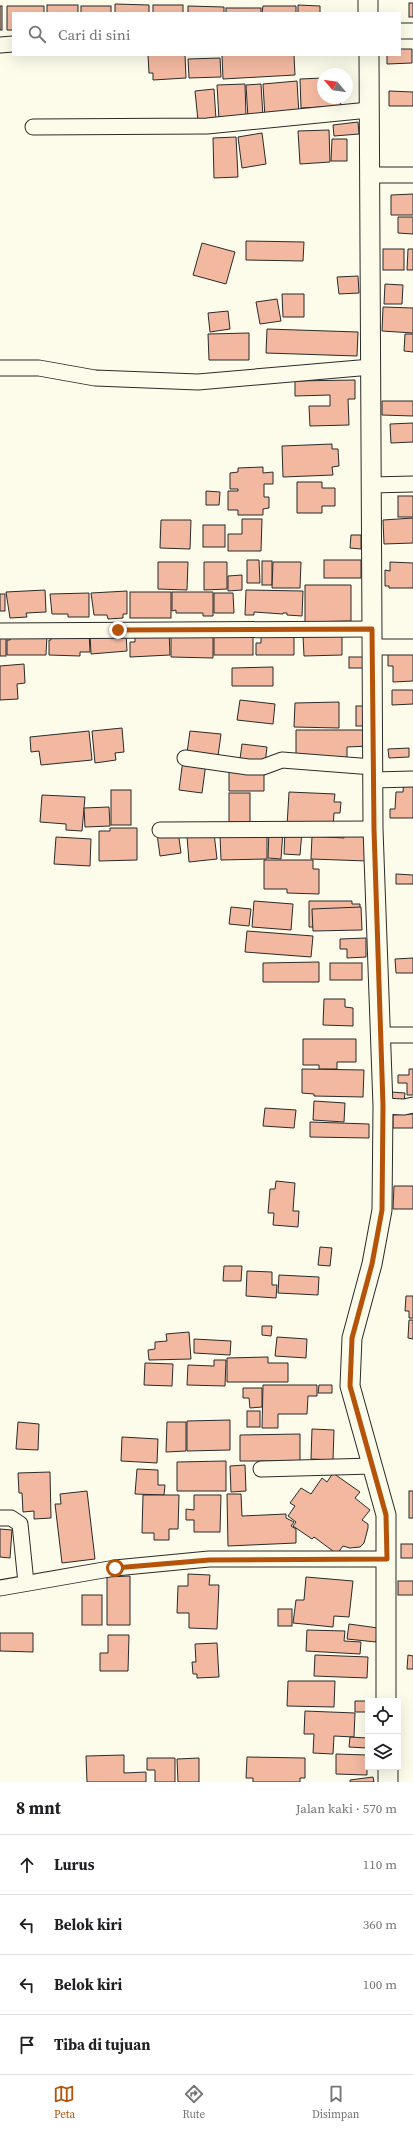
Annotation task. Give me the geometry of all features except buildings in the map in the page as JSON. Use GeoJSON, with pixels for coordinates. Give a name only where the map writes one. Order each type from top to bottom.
{"type":"FeatureCollection","features":[{"type":"Feature","properties":{"kind":"street"},"geometry":{"type":"LineString","coordinates":[[368,0],[368,12]]}},
{"type":"Feature","properties":{"kind":"street"},"geometry":{"type":"LineString","coordinates":[[401,31],[413,31]]}},
{"type":"Feature","properties":{"kind":"street"},"geometry":{"type":"LineString","coordinates":[[0,45],[12,44]]}},
{"type":"Feature","properties":{"kind":"street"},"geometry":{"type":"LineString","coordinates":[[369,56],[373,773],[383,1106],[382,1210],[372,1264],[352,1338],[350,1386],[386,1515],[386,1698]]}},
{"type":"Feature","properties":{"kind":"street"},"geometry":{"type":"LineString","coordinates":[[33,126],[207,126],[369,110]]}},
{"type":"Feature","properties":{"kind":"street"},"geometry":{"type":"LineString","coordinates":[[370,175],[413,175]]}},
{"type":"Feature","properties":{"kind":"street"},"geometry":{"type":"LineString","coordinates":[[0,368],[39,368],[95,378],[198,382],[371,367]]}},
{"type":"Feature","properties":{"kind":"street"},"geometry":{"type":"LineString","coordinates":[[372,485],[413,484]]}},
{"type":"Feature","properties":{"kind":"street"},"geometry":{"type":"LineString","coordinates":[[0,631],[372,638],[413,647]]}},
{"type":"Feature","properties":{"kind":"street"},"geometry":{"type":"LineString","coordinates":[[186,758],[248,767],[263,767],[282,760],[413,779]]}},
{"type":"Feature","properties":{"kind":"street"},"geometry":{"type":"LineString","coordinates":[[160,830],[374,829]]}},
{"type":"Feature","properties":{"kind":"street"},"geometry":{"type":"LineString","coordinates":[[381,1036],[413,1035]]}},
{"type":"Feature","properties":{"kind":"street"},"geometry":{"type":"LineString","coordinates":[[383,1106],[404,1107],[413,1105]]}},
{"type":"Feature","properties":{"kind":"street"},"geometry":{"type":"LineString","coordinates":[[260,1469],[373,1466]]}},
{"type":"Feature","properties":{"kind":"street"},"geometry":{"type":"LineString","coordinates":[[0,1518],[11,1518],[20,1524],[26,1582]]}},
{"type":"Feature","properties":{"kind":"street"},"geometry":{"type":"LineString","coordinates":[[0,1588],[26,1582],[115,1568],[209,1560],[387,1559]]}},
{"type":"Feature","properties":{"kind":"street"},"geometry":{"type":"LineString","coordinates":[[388,1770],[388,1782]]}},
{"type":"Feature","properties":{"kind":"route"},"geometry":{"type":"LineString","coordinates":[[115,1568],[209,1560],[387,1559],[386,1515],[376,1474],[350,1386],[352,1338],[372,1264],[382,1210],[383,1106],[374,829],[372,629],[118,630]]}}]}
